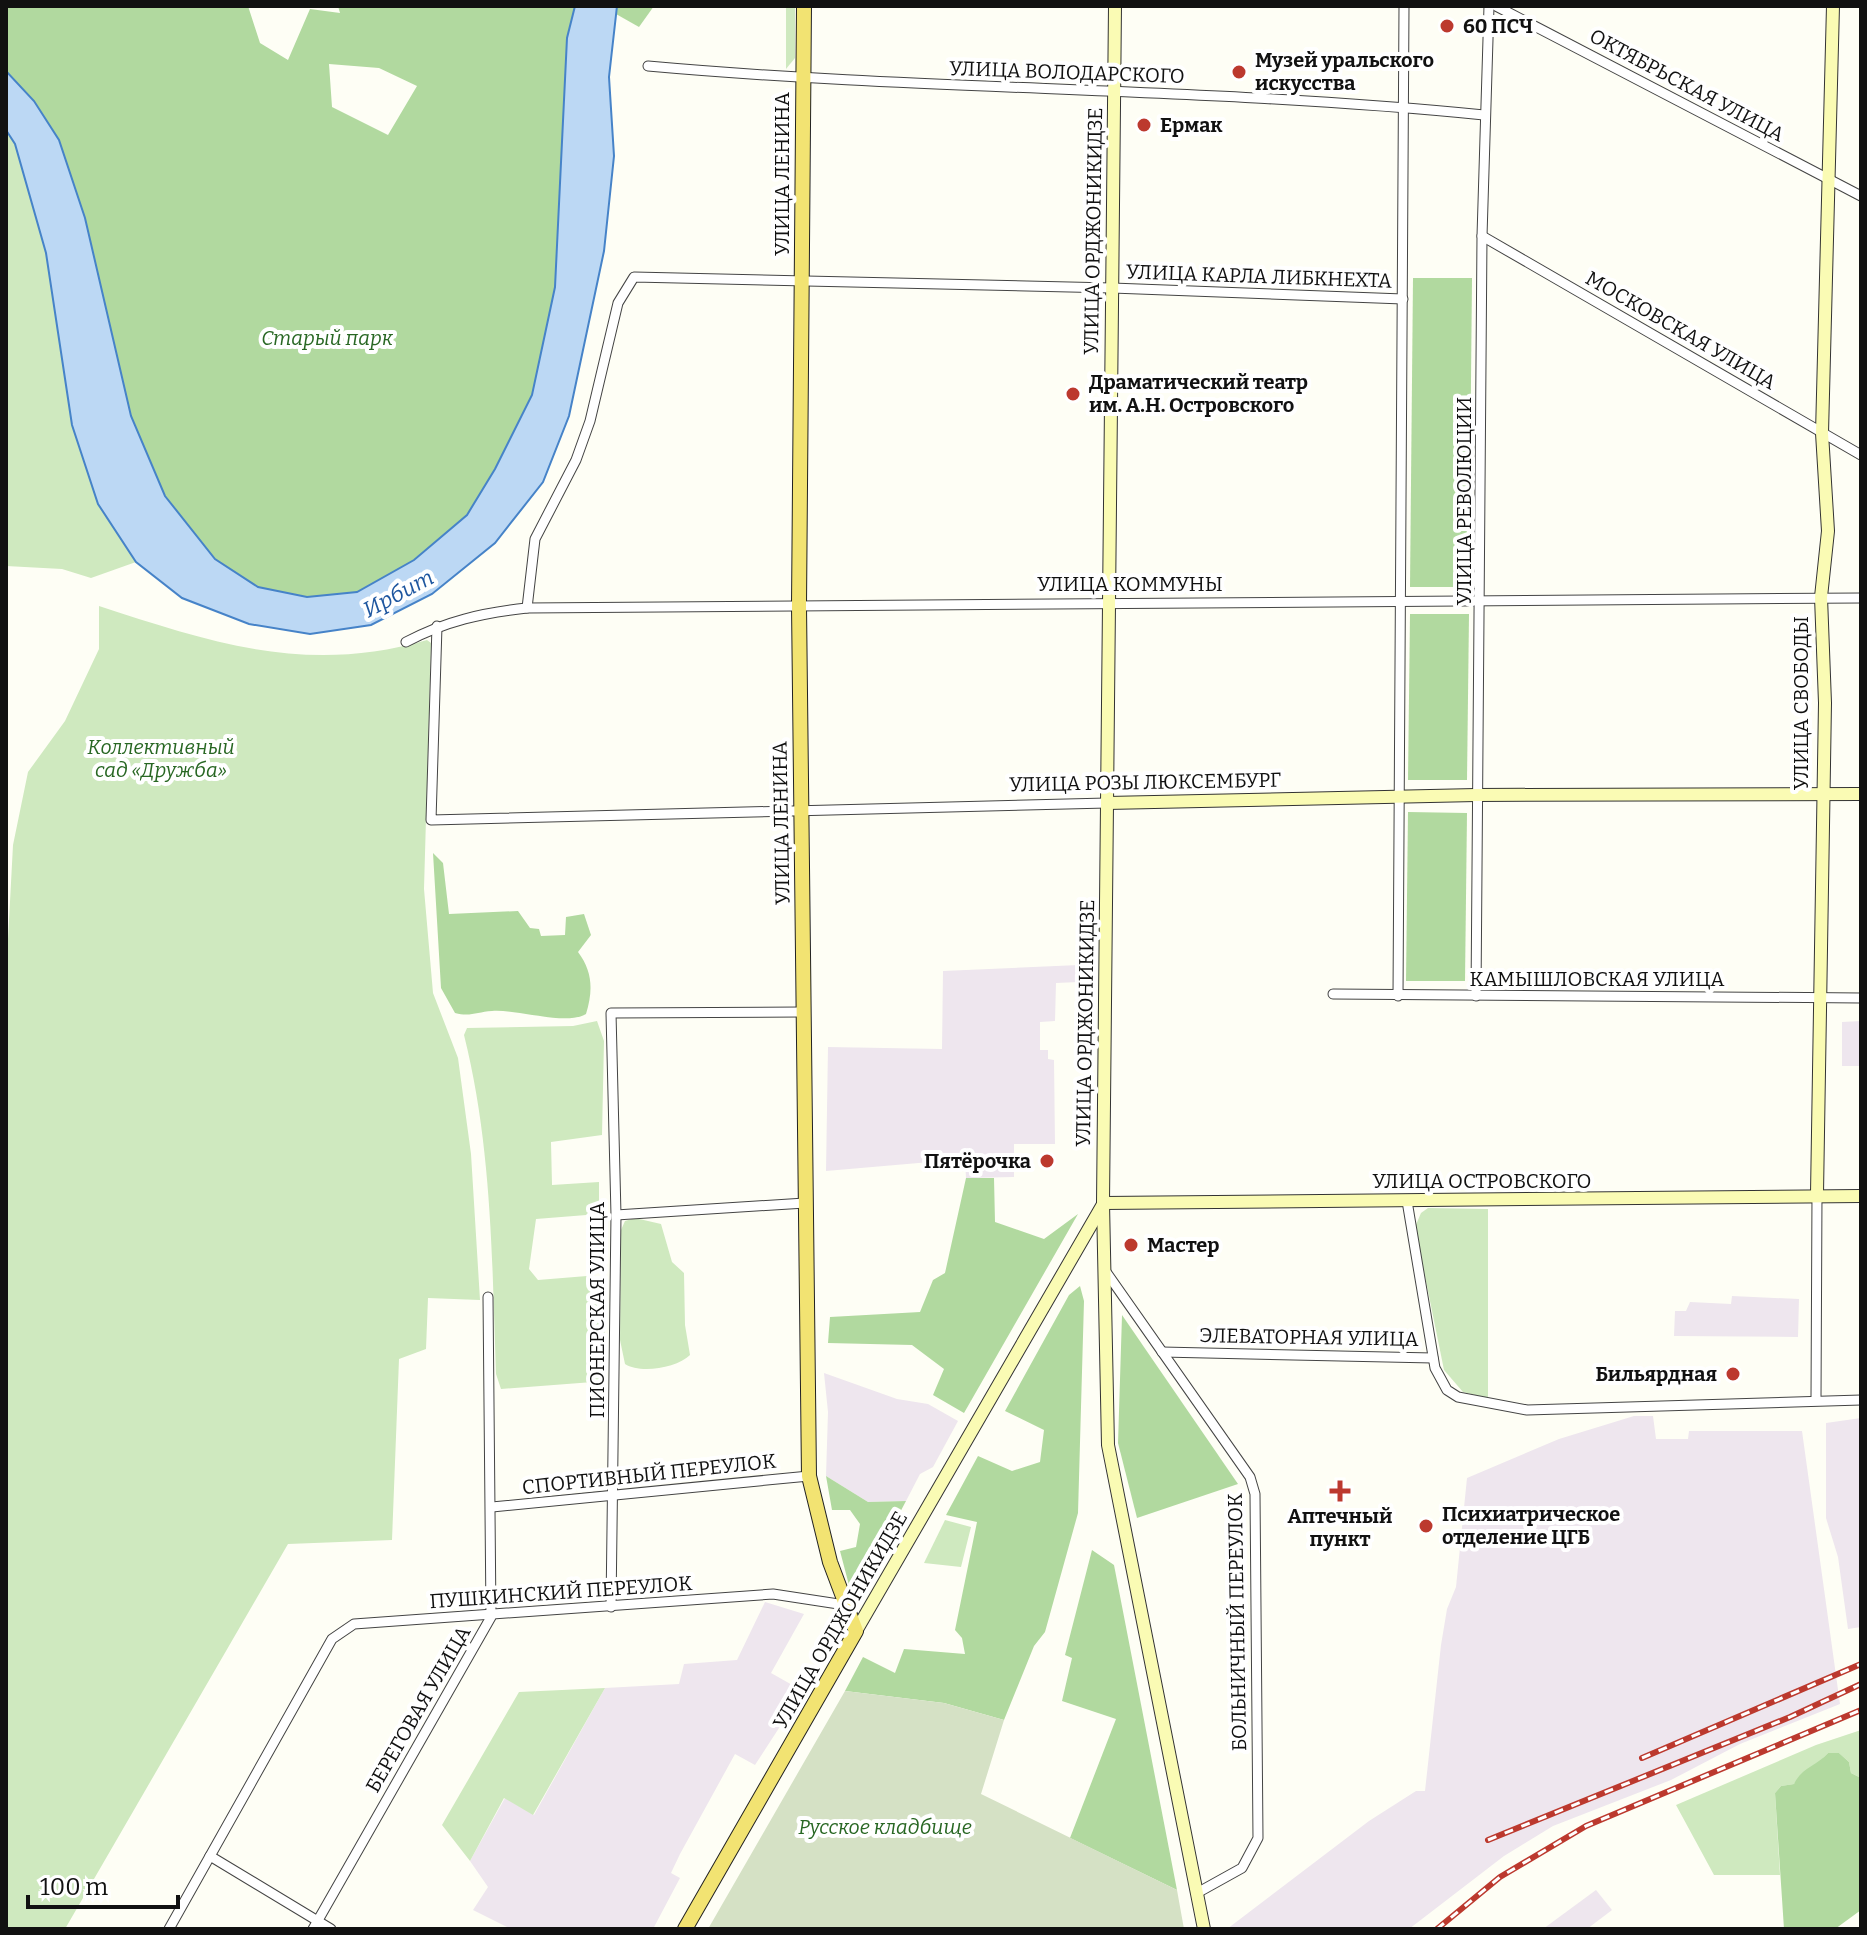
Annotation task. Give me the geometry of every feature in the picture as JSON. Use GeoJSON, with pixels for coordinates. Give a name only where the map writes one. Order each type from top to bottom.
{"type":"FeatureCollection","features":[{"type":"Feature","properties":{"kind":"main road","name":"УЛИЦА ЛЕНИНА"},"geometry":{"type":"LineString","coordinates":[[804,6],[799,606],[809,1476],[830,1562],[856,1631]]}},
{"type":"Feature","properties":{"kind":"main road","name":"УЛИЦА ОРДЖОНИКИДЗЕ"},"geometry":{"type":"LineString","coordinates":[[685,1929],[856,1631]]}},
{"type":"Feature","properties":{"kind":"street","name":"УЛИЦА ОРДЖОНИКИДЗЕ"},"geometry":{"type":"LineString","coordinates":[[856,1631],[1103,1203],[1115,6]]}},
{"type":"Feature","properties":{"kind":"street"},"geometry":{"type":"LineString","coordinates":[[1398,996],[1404,6]]}},
{"type":"Feature","properties":{"kind":"street","name":"УЛИЦА РЕВОЛЮЦИИ"},"geometry":{"type":"LineString","coordinates":[[1476,996],[1482,236],[1489,6]]}},
{"type":"Feature","properties":{"kind":"street","name":"ОКТЯБРЬСКАЯ УЛИЦА"},"geometry":{"type":"LineString","coordinates":[[1496,6],[1861,196]]}},
{"type":"Feature","properties":{"kind":"street","name":"УЛИЦА СВОБОДЫ"},"geometry":{"type":"LineString","coordinates":[[1816,1400],[1820,794],[1825,703],[1821,597],[1828,531],[1822,433],[1833,6]]}},
{"type":"Feature","properties":{"kind":"street","name":"УЛИЦА ВОЛОДАРСКОГО"},"geometry":{"type":"LineString","coordinates":[[648,66],[802,80],[1114,91],[1403,107],[1484,115]]}},
{"type":"Feature","properties":{"kind":"street","name":"МОСКОВСКАЯ УЛИЦА"},"geometry":{"type":"LineString","coordinates":[[1482,236],[1861,455]]}},
{"type":"Feature","properties":{"kind":"street","name":"УЛИЦА КАРЛА ЛИБКНЕХТА"},"geometry":{"type":"LineString","coordinates":[[527,608],[535,539],[576,460],[590,421],[618,303],[634,277],[1112,288],[1403,299]]}},
{"type":"Feature","properties":{"kind":"street","name":"УЛИЦА КОММУНЫ"},"geometry":{"type":"LineString","coordinates":[[406,642],[437,626],[477,614],[527,608],[1861,598]]}},
{"type":"Feature","properties":{"kind":"street","name":"УЛИЦА РОЗЫ ЛЮКСЕМБУРГ"},"geometry":{"type":"LineString","coordinates":[[437,626],[431,820],[1476,795],[1861,794]]}},
{"type":"Feature","properties":{"kind":"street","name":"КАМЫШЛОВСКАЯ УЛИЦА"},"geometry":{"type":"LineString","coordinates":[[1333,994],[1861,998]]}},
{"type":"Feature","properties":{"kind":"street","name":"ПИОНЕРСКАЯ УЛИЦА"},"geometry":{"type":"LineString","coordinates":[[611,1607],[616,1215],[611,1013],[802,1012]]}},
{"type":"Feature","properties":{"kind":"street","name":"УЛИЦА ОСТРОВСКОГО"},"geometry":{"type":"LineString","coordinates":[[1103,1203],[1737,1199],[1817,1194],[1861,1196]]}},
{"type":"Feature","properties":{"kind":"street"},"geometry":{"type":"LineString","coordinates":[[1407,1201],[1433,1358]]}},
{"type":"Feature","properties":{"kind":"street"},"geometry":{"type":"LineString","coordinates":[[616,1215],[805,1203]]}},
{"type":"Feature","properties":{"kind":"street"},"geometry":{"type":"LineString","coordinates":[[1103,1203],[1106,1415],[1112,1476],[1204,1929]]}},
{"type":"Feature","properties":{"kind":"street","name":"БОЛЬНИЧНЫЙ ПЕРЕУЛОК"},"geometry":{"type":"LineString","coordinates":[[1104,1269],[1250,1477],[1255,1494],[1258,1838],[1255,1849],[1242,1868],[1197,1893]]}},
{"type":"Feature","properties":{"kind":"street","name":"БЕРЕГОВАЯ УЛИЦА"},"geometry":{"type":"LineString","coordinates":[[316,1925],[491,1617],[488,1297]]}},
{"type":"Feature","properties":{"kind":"street","name":"ЭЛЕВАТОРНАЯ УЛИЦА"},"geometry":{"type":"LineString","coordinates":[[1162,1352],[1433,1358],[1440,1380],[1458,1397],[1527,1410],[1861,1400]]}},
{"type":"Feature","properties":{"kind":"street","name":"СПОРТИВНЫЙ ПЕРЕУЛОК"},"geometry":{"type":"LineString","coordinates":[[492,1507],[809,1476]]}},
{"type":"Feature","properties":{"kind":"street","name":"ПУШКИНСКИЙ ПЕРЕУЛОК"},"geometry":{"type":"LineString","coordinates":[[210,1856],[332,1639],[354,1624],[491,1617],[773,1594],[845,1605]]}},
{"type":"Feature","properties":{"kind":"street"},"geometry":{"type":"LineString","coordinates":[[169,1929],[210,1856],[316,1925],[331,1929]]}},
{"type":"Feature","properties":{"kind":"shaded area"},"geometry":{"type":"Polygon","coordinates":[[[1079,965],[1079,982],[1056,983],[1055,1021],[1040,1022],[1040,1050],[1048,1050],[1048,1059],[1054,1060],[1055,1144],[1014,1144],[1014,1177],[966,1178],[965,1159],[826,1171],[828,1047],[942,1049],[943,971],[1079,965]]]}},
{"type":"Feature","properties":{"kind":"shaded area"},"geometry":{"type":"Polygon","coordinates":[[[1861,1021],[1861,1066],[1842,1066],[1842,1022],[1861,1021]]]}},
{"type":"Feature","properties":{"kind":"shaded area"},"geometry":{"type":"Polygon","coordinates":[[[1732,1296],[1799,1299],[1798,1337],[1674,1336],[1675,1311],[1686,1311],[1690,1302],[1731,1304],[1732,1296]]]}},
{"type":"Feature","properties":{"kind":"shaded area"},"geometry":{"type":"Polygon","coordinates":[[[824,1373],[897,1399],[928,1404],[958,1421],[933,1467],[920,1474],[906,1501],[868,1502],[826,1476],[828,1412],[824,1373]]]}},
{"type":"Feature","properties":{"kind":"shaded area"},"geometry":{"type":"Polygon","coordinates":[[[1634,1416],[1653,1416],[1656,1439],[1688,1439],[1689,1431],[1802,1431],[1840,1704],[1740,1744],[1671,1780],[1553,1826],[1504,1856],[1409,1929],[1227,1929],[1369,1821],[1416,1791],[1425,1791],[1441,1645],[1447,1609],[1456,1587],[1467,1478],[1559,1439],[1634,1416]]]}},
{"type":"Feature","properties":{"kind":"shaded area"},"geometry":{"type":"Polygon","coordinates":[[[1861,1418],[1861,1627],[1848,1629],[1838,1557],[1826,1518],[1826,1423],[1861,1418]]]}},
{"type":"Feature","properties":{"kind":"shaded area"},"geometry":{"type":"Polygon","coordinates":[[[765,1602],[804,1614],[771,1673],[803,1691],[755,1765],[735,1754],[671,1873],[680,1878],[653,1929],[511,1929],[473,1910],[488,1887],[470,1861],[505,1798],[534,1815],[605,1688],[679,1684],[684,1664],[737,1660],[765,1602]]]}},
{"type":"Feature","properties":{"kind":"shaded area"},"geometry":{"type":"Polygon","coordinates":[[[1596,1890],[1612,1910],[1587,1929],[1543,1929],[1596,1890]]]}},
{"type":"Feature","properties":{"kind":"green space","name":"Старый парк"},"geometry":{"type":"Polygon","coordinates":[[[6,6],[248,6],[260,43],[288,60],[310,9],[340,13],[338,6],[575,6],[567,38],[555,287],[532,395],[495,469],[467,515],[414,560],[357,592],[307,597],[258,587],[215,559],[165,496],[131,416],[85,218],[59,140],[34,101],[6,71],[6,6]],[[329,64],[332,107],[388,135],[417,86],[379,68],[329,64]]]}},
{"type":"Feature","properties":{"kind":"green space"},"geometry":{"type":"Polygon","coordinates":[[[617,6],[654,6],[639,27],[616,14],[617,6]]]}},
{"type":"Feature","properties":{"kind":"green space"},"geometry":{"type":"Polygon","coordinates":[[[786,6],[795,6],[795,58],[786,69],[786,6]]]}},
{"type":"Feature","properties":{"kind":"green space"},"geometry":{"type":"Polygon","coordinates":[[[6,130],[15,144],[46,253],[72,425],[98,504],[136,562],[91,578],[62,569],[6,566],[6,130]]]}},
{"type":"Feature","properties":{"kind":"green space"},"geometry":{"type":"Polygon","coordinates":[[[1413,278],[1472,278],[1469,587],[1410,587],[1413,278]]]}},
{"type":"Feature","properties":{"kind":"green space","name":"Коллективный сад «Дружба»"},"geometry":{"type":"Polygon","coordinates":[[[99,606],[181,632],[261,650],[341,655],[427,640],[431,643],[424,889],[433,993],[458,1058],[471,1154],[480,1300],[428,1298],[426,1349],[399,1359],[392,1540],[288,1544],[65,1929],[6,1929],[6,977],[13,845],[28,772],[65,721],[99,649],[99,606]]]}},
{"type":"Feature","properties":{"kind":"green space"},"geometry":{"type":"Polygon","coordinates":[[[1410,614],[1469,614],[1467,780],[1408,780],[1410,614]]]}},
{"type":"Feature","properties":{"kind":"green space"},"geometry":{"type":"Polygon","coordinates":[[[1408,812],[1467,813],[1465,981],[1406,981],[1408,812]]]}},
{"type":"Feature","properties":{"kind":"green space"},"geometry":{"type":"Polygon","coordinates":[[[433,853],[443,863],[449,914],[518,911],[530,928],[539,929],[541,936],[565,935],[566,917],[584,914],[591,935],[578,952],[587,967],[590,982],[586,1014],[554,1018],[503,1011],[455,1013],[441,988],[433,853]]]}},
{"type":"Feature","properties":{"kind":"green space"},"geometry":{"type":"Polygon","coordinates":[[[597,1021],[604,1041],[602,1135],[551,1142],[552,1185],[599,1182],[599,1214],[536,1219],[529,1269],[538,1280],[587,1276],[604,1282],[606,1381],[501,1389],[496,1374],[492,1246],[485,1161],[464,1035],[467,1028],[573,1026],[597,1021]]]}},
{"type":"Feature","properties":{"kind":"green space"},"geometry":{"type":"Polygon","coordinates":[[[966,1178],[994,1178],[995,1222],[1044,1239],[1078,1214],[964,1413],[933,1395],[944,1369],[912,1345],[828,1343],[830,1317],[920,1312],[933,1280],[945,1273],[966,1178]]]}},
{"type":"Feature","properties":{"kind":"green space"},"geometry":{"type":"Polygon","coordinates":[[[1428,1208],[1488,1209],[1488,1398],[1463,1392],[1444,1370],[1415,1227],[1421,1213],[1428,1208]]]}},
{"type":"Feature","properties":{"kind":"green space"},"geometry":{"type":"Polygon","coordinates":[[[635,1218],[661,1224],[672,1262],[684,1273],[685,1325],[690,1355],[658,1368],[640,1369],[625,1364],[620,1340],[621,1230],[625,1221],[635,1218]]]}},
{"type":"Feature","properties":{"kind":"green space"},"geometry":{"type":"Polygon","coordinates":[[[1080,1286],[1084,1301],[1078,1513],[1045,1632],[1034,1646],[1004,1720],[944,1703],[845,1691],[863,1657],[895,1673],[904,1649],[965,1654],[962,1638],[955,1630],[977,1522],[946,1515],[978,1456],[1012,1471],[1040,1462],[1044,1430],[1005,1411],[1069,1295],[1080,1286]]]}},
{"type":"Feature","properties":{"kind":"green space"},"geometry":{"type":"Polygon","coordinates":[[[1122,1315],[1238,1484],[1137,1518],[1118,1443],[1122,1315]]]}},
{"type":"Feature","properties":{"kind":"green space"},"geometry":{"type":"Polygon","coordinates":[[[826,1476],[868,1502],[906,1501],[858,1592],[850,1589],[840,1551],[856,1547],[860,1524],[850,1510],[832,1510],[826,1476]]]}},
{"type":"Feature","properties":{"kind":"green space"},"geometry":{"type":"Polygon","coordinates":[[[945,1520],[971,1527],[961,1567],[924,1563],[945,1520]]]}},
{"type":"Feature","properties":{"kind":"green space"},"geometry":{"type":"Polygon","coordinates":[[[1092,1550],[1114,1565],[1177,1890],[1070,1838],[1116,1719],[1062,1701],[1072,1658],[1065,1655],[1092,1550]]]}},
{"type":"Feature","properties":{"kind":"green space"},"geometry":{"type":"Polygon","coordinates":[[[605,1688],[533,1815],[504,1798],[470,1861],[442,1825],[519,1692],[605,1688]]]}},
{"type":"Feature","properties":{"kind":"green space","name":"Русское кладбище"},"geometry":{"type":"Polygon","coordinates":[[[845,1691],[944,1703],[1004,1720],[981,1794],[1177,1890],[1184,1929],[708,1929],[845,1691]]]}},
{"type":"Feature","properties":{"kind":"green space"},"geometry":{"type":"Polygon","coordinates":[[[1861,1730],[1861,1778],[1851,1773],[1849,1762],[1839,1753],[1828,1753],[1794,1784],[1781,1786],[1775,1793],[1780,1875],[1714,1875],[1676,1805],[1816,1745],[1861,1730]]]}},
{"type":"Feature","properties":{"kind":"green space"},"geometry":{"type":"Polygon","coordinates":[[[1828,1753],[1839,1753],[1849,1762],[1851,1773],[1861,1778],[1861,1910],[1835,1929],[1784,1929],[1775,1793],[1781,1786],[1794,1784],[1801,1774],[1828,1753]]]}},
{"type":"Feature","properties":{"kind":"water","name":"Ирбит"},"geometry":{"type":"Polygon","coordinates":[[[575,6],[617,6],[609,77],[614,156],[604,251],[569,416],[543,482],[495,543],[432,594],[371,625],[310,634],[249,624],[182,598],[136,562],[98,504],[72,425],[46,253],[15,144],[6,130],[6,71],[34,101],[59,140],[85,218],[131,416],[165,496],[215,559],[258,587],[307,597],[357,592],[414,560],[467,515],[495,469],[532,395],[555,287],[567,38],[575,6]]]}},
{"type":"Feature","properties":{"kind":"railway"},"geometry":{"type":"LineString","coordinates":[[1642,1758],[1861,1664]]}},
{"type":"Feature","properties":{"kind":"railway"},"geometry":{"type":"LineString","coordinates":[[1488,1840],[1790,1717],[1861,1684]]}},
{"type":"Feature","properties":{"kind":"railway"},"geometry":{"type":"LineString","coordinates":[[1437,1929],[1500,1877],[1586,1826],[1861,1710]]}},
{"type":"Feature","properties":{"kind":"place","name":"60 ПСЧ"},"geometry":{"type":"Point","coordinates":[1447,26]}},
{"type":"Feature","properties":{"kind":"place","name":"Музей уральского искусства"},"geometry":{"type":"Point","coordinates":[1239,72]}},
{"type":"Feature","properties":{"kind":"place","name":"Ермак"},"geometry":{"type":"Point","coordinates":[1144,125]}},
{"type":"Feature","properties":{"kind":"place","name":"Драматический театр им. А.Н. Островского"},"geometry":{"type":"Point","coordinates":[1073,394]}},
{"type":"Feature","properties":{"kind":"place","name":"Пятёрочка"},"geometry":{"type":"Point","coordinates":[1047,1161]}},
{"type":"Feature","properties":{"kind":"place","name":"Мастер"},"geometry":{"type":"Point","coordinates":[1131,1245]}},
{"type":"Feature","properties":{"kind":"place","name":"Бильярдная"},"geometry":{"type":"Point","coordinates":[1733,1374]}},
{"type":"Feature","properties":{"kind":"place","name":"Аптечный пункт"},"geometry":{"type":"Point","coordinates":[1340,1491]}},
{"type":"Feature","properties":{"kind":"place","name":"Психиатрическое отделение ЦГБ"},"geometry":{"type":"Point","coordinates":[1426,1526]}}]}
